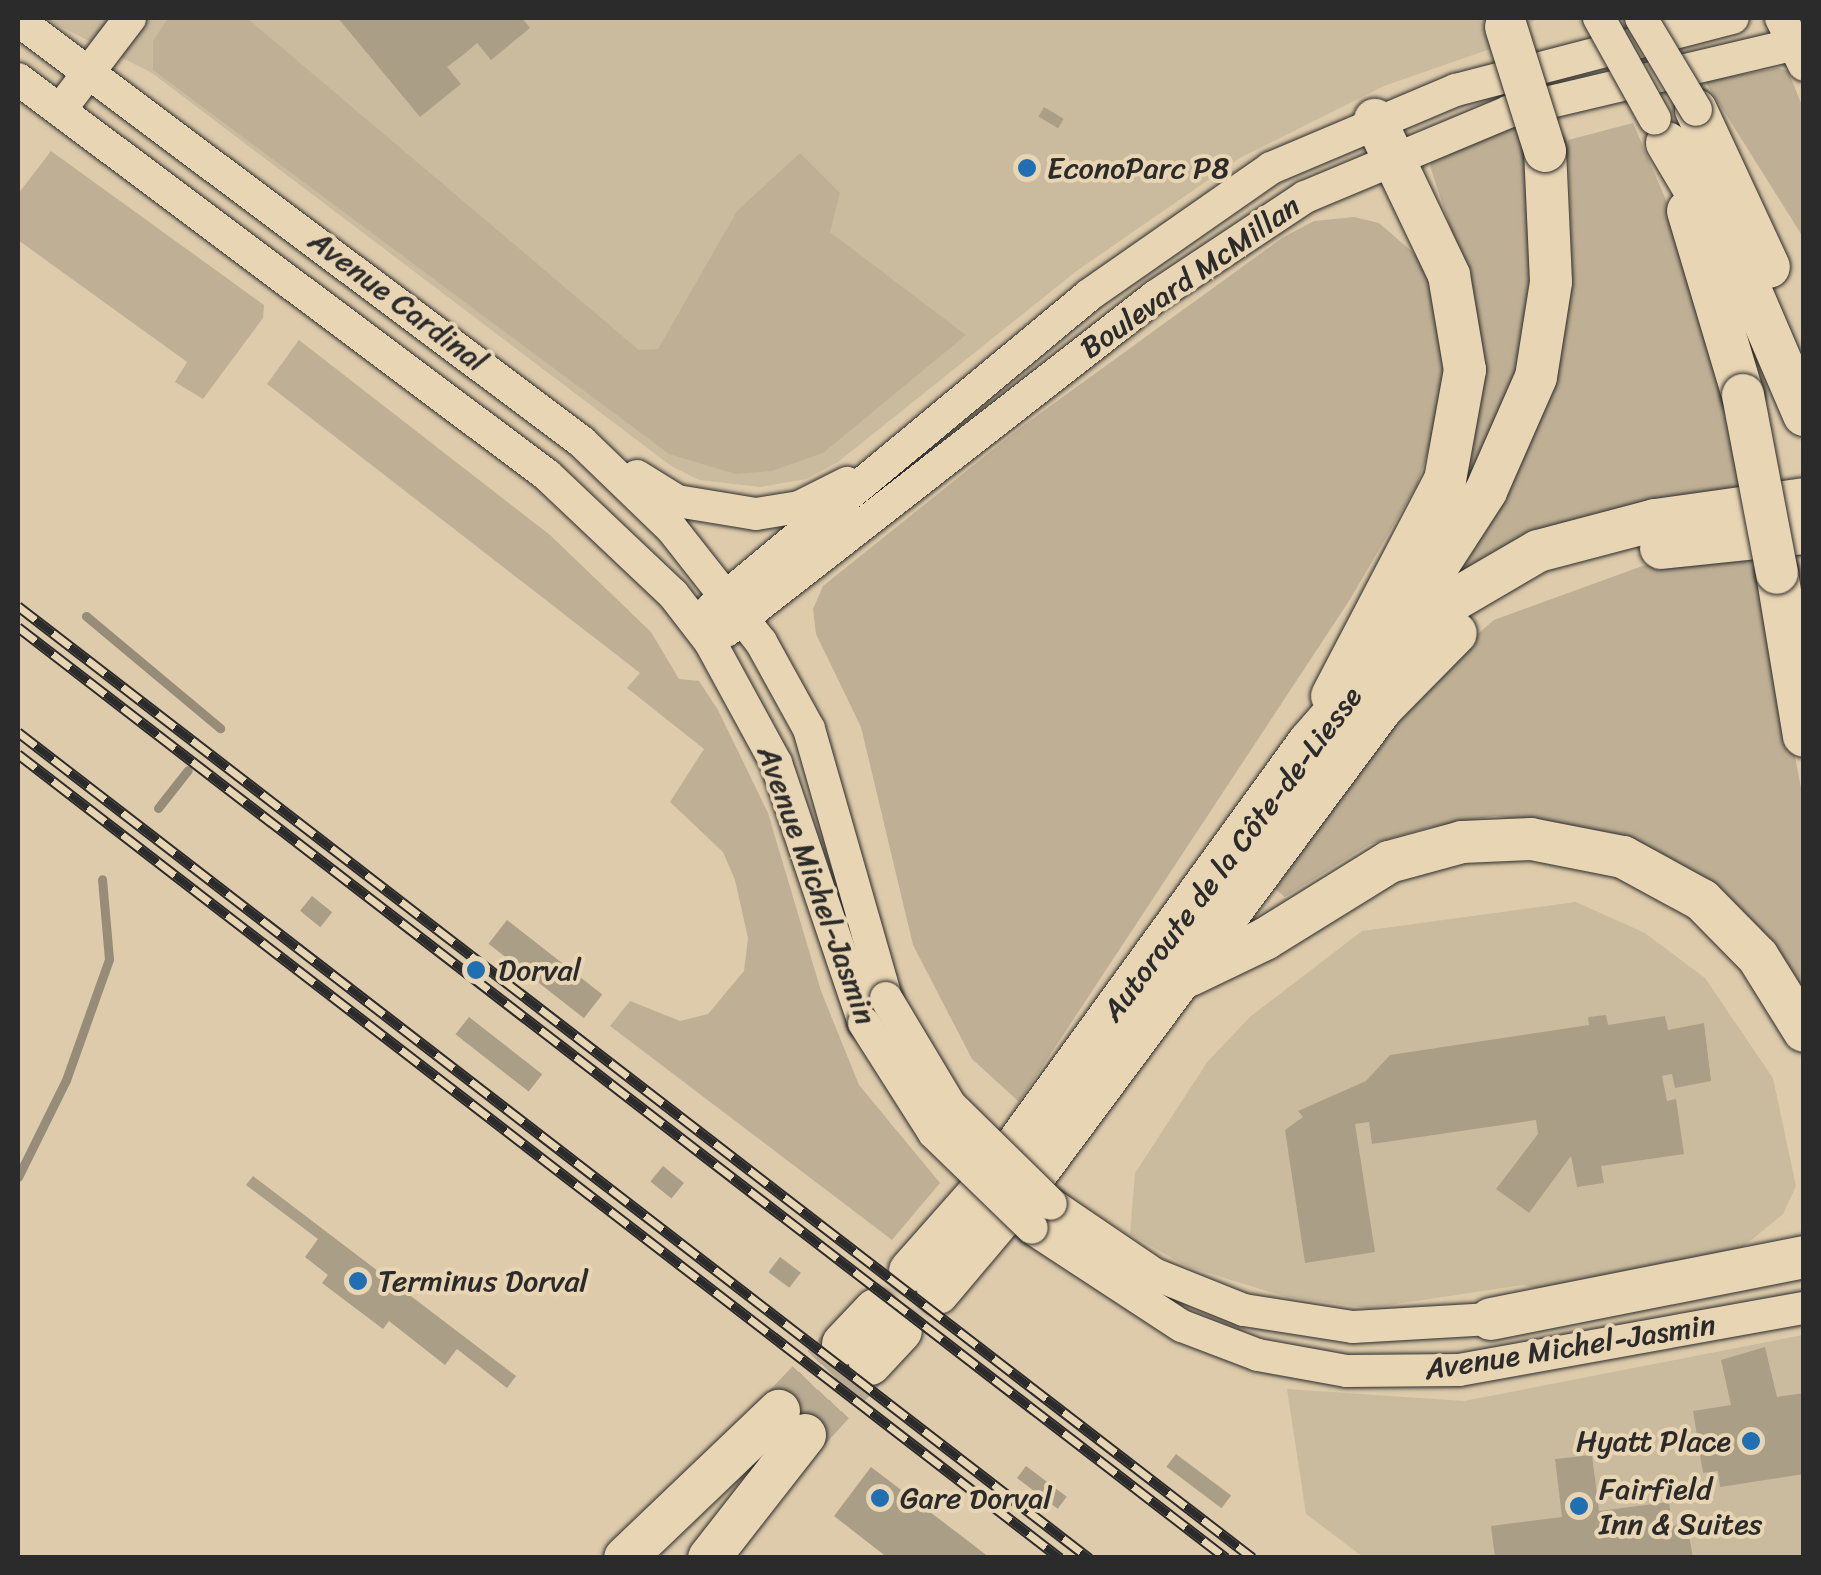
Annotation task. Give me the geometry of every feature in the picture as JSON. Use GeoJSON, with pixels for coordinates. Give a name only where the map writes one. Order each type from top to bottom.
{"type":"FeatureCollection","features":[{"type":"Feature","properties":{"kind":"highway"},"geometry":{"type":"LineString","coordinates":[[1371,671],[1486,490],[1528,403],[1551,282],[1546,150],[1504,22]]}},
{"type":"Feature","properties":{"kind":"highway"},"geometry":{"type":"LineString","coordinates":[[1673,124],[1804,272]]}},
{"type":"Feature","properties":{"kind":"highway"},"geometry":{"type":"LineString","coordinates":[[1673,124],[1804,345]]}},
{"type":"Feature","properties":{"kind":"highway"},"geometry":{"type":"LineString","coordinates":[[1673,124],[1743,395],[1804,736]]}},
{"type":"Feature","properties":{"kind":"highway"},"geometry":{"type":"LineString","coordinates":[[1673,124],[1798,401]]}},
{"type":"Feature","properties":{"kind":"highway"},"geometry":{"type":"LineString","coordinates":[[1309,742],[1438,496],[1463,400],[1464,340],[1450,276],[1384,139]]}},
{"type":"Feature","properties":{"kind":"highway","name":"Autoroute de la Côte-de-Liesse"},"geometry":{"type":"LineString","coordinates":[[1804,500],[1655,520],[1538,552],[1454,600],[1371,671],[1309,742],[994,1176],[924,1282],[1186,977],[1382,708],[1470,622],[1529,585],[1592,563],[1804,532]]}},
{"type":"Feature","properties":{"kind":"highway"},"geometry":{"type":"LineString","coordinates":[[1186,977],[1265,939],[1390,862],[1462,842],[1531,838],[1622,857],[1702,900],[1758,957],[1804,1031]]}},
{"type":"Feature","properties":{"kind":"highway"},"geometry":{"type":"LineString","coordinates":[[1491,1319],[1804,1258]]}},
{"type":"Feature","properties":{"kind":"highway"},"geometry":{"type":"LineString","coordinates":[[857,1354],[888,1321]]}},
{"type":"Feature","properties":{"kind":"highway"},"geometry":{"type":"LineString","coordinates":[[625,1558],[792,1423],[709,1558]]}},
{"type":"Feature","properties":{"kind":"main road"},"geometry":{"type":"LineString","coordinates":[[60,110],[130,18]]}},
{"type":"Feature","properties":{"kind":"main road"},"geometry":{"type":"LineString","coordinates":[[1599,18],[1673,124]]}},
{"type":"Feature","properties":{"kind":"main road"},"geometry":{"type":"LineString","coordinates":[[1641,18],[1673,124]]}},
{"type":"Feature","properties":{"kind":"main road","name":"Boulevard McMillan"},"geometry":{"type":"LineString","coordinates":[[702,631],[1217,252],[1304,197],[1384,139],[1512,72],[1733,18]]}},
{"type":"Feature","properties":{"kind":"main road","name":"Avenue Cardinal"},"geometry":{"type":"LineString","coordinates":[[18,20],[582,442],[736,608]]}},
{"type":"Feature","properties":{"kind":"main road","name":"Boulevard McMillan"},"geometry":{"type":"LineString","coordinates":[[736,608],[933,424],[1182,225],[1302,150],[1384,139],[1795,42]]}},
{"type":"Feature","properties":{"kind":"main road","name":"Avenue Cardinal"},"geometry":{"type":"LineString","coordinates":[[18,79],[548,475],[702,631]]}},
{"type":"Feature","properties":{"kind":"main road"},"geometry":{"type":"LineString","coordinates":[[582,442],[677,500],[756,514],[821,498],[933,424]]}},
{"type":"Feature","properties":{"kind":"main road","name":"Avenue Michel-Jasmin"},"geometry":{"type":"LineString","coordinates":[[736,608],[815,744],[886,998],[950,1105],[1041,1216],[1154,1274],[1244,1310],[1353,1327],[1491,1319]]}},
{"type":"Feature","properties":{"kind":"main road","name":"Avenue Michel-Jasmin"},"geometry":{"type":"LineString","coordinates":[[702,631],[788,790],[864,1023],[934,1133],[1182,1326],[1258,1354],[1347,1371],[1459,1370],[1804,1308]]}},
{"type":"Feature","properties":{"kind":"shaded area"},"geometry":{"type":"Polygon","coordinates":[[[44,18],[1538,18],[1496,47],[1384,86],[1240,158],[1078,270],[838,462],[806,479],[760,487],[699,480],[671,466],[152,73],[44,18]]]}},
{"type":"Feature","properties":{"kind":"shaded area"},"geometry":{"type":"Polygon","coordinates":[[[168,18],[247,18],[639,350],[658,349],[737,211],[800,153],[840,193],[830,232],[966,335],[823,453],[772,471],[735,474],[669,454],[153,70],[153,41],[168,18]]]}},
{"type":"Feature","properties":{"kind":"shaded area"},"geometry":{"type":"Polygon","coordinates":[[[1778,68],[1788,71],[1803,108],[1803,237],[1705,81],[1778,68]]]}},
{"type":"Feature","properties":{"kind":"shaded area"},"geometry":{"type":"Polygon","coordinates":[[[1520,120],[1532,262],[1523,351],[1473,485],[1461,478],[1468,281],[1430,166],[1435,152],[1520,120]]]}},
{"type":"Feature","properties":{"kind":"shaded area"},"geometry":{"type":"Polygon","coordinates":[[[1633,123],[1684,242],[1747,489],[1461,575],[1451,567],[1572,274],[1568,140],[1633,123]]]}},
{"type":"Feature","properties":{"kind":"shaded area"},"geometry":{"type":"Polygon","coordinates":[[[51,151],[264,305],[263,318],[203,399],[175,382],[187,362],[18,240],[18,194],[51,151]]]}},
{"type":"Feature","properties":{"kind":"shaded area"},"geometry":{"type":"Polygon","coordinates":[[[1354,217],[1379,223],[1423,261],[1435,302],[1446,398],[1417,485],[1349,601],[1019,1102],[972,1059],[913,945],[861,727],[816,634],[813,609],[823,586],[1020,428],[1282,238],[1314,221],[1354,217]]]}},
{"type":"Feature","properties":{"kind":"shaded area"},"geometry":{"type":"Polygon","coordinates":[[[299,340],[550,535],[651,632],[679,679],[699,681],[718,710],[768,813],[821,991],[859,1085],[940,1183],[892,1240],[610,1026],[630,1001],[680,1021],[708,1014],[744,971],[748,938],[735,880],[723,852],[670,802],[704,749],[627,688],[640,673],[267,384],[299,340]]]}},
{"type":"Feature","properties":{"kind":"shaded area"},"geometry":{"type":"Polygon","coordinates":[[[1755,550],[1803,798],[1803,997],[1560,825],[1495,816],[1428,828],[1370,844],[1285,897],[1275,889],[1409,692],[1494,620],[1648,564],[1755,550]]]}},
{"type":"Feature","properties":{"kind":"shaded area"},"geometry":{"type":"Polygon","coordinates":[[[1576,902],[1645,933],[1705,978],[1773,1078],[1796,1186],[1783,1214],[1743,1247],[1539,1289],[1523,1285],[1369,1308],[1287,1297],[1186,1266],[1130,1234],[1135,1173],[1208,1061],[1251,1016],[1362,931],[1576,902]]]}},
{"type":"Feature","properties":{"kind":"shaded area"},"geometry":{"type":"Polygon","coordinates":[[[1803,1335],[1803,1557],[1363,1557],[1306,1514],[1287,1389],[1464,1401],[1803,1335]]]}},
{"type":"Feature","properties":{"kind":"building"},"geometry":{"type":"Polygon","coordinates":[[[338,18],[522,18],[530,28],[491,60],[477,43],[447,67],[461,84],[420,117],[338,18]]]}},
{"type":"Feature","properties":{"kind":"building"},"geometry":{"type":"Polygon","coordinates":[[[1044,107],[1064,119],[1058,128],[1038,116],[1044,107]]]}},
{"type":"Feature","properties":{"kind":"building"},"geometry":{"type":"Polygon","coordinates":[[[312,896],[332,912],[320,927],[300,911],[312,896]]]}},
{"type":"Feature","properties":{"kind":"building"},"geometry":{"type":"Polygon","coordinates":[[[507,920],[602,994],[584,1018],[489,944],[507,920]]]}},
{"type":"Feature","properties":{"kind":"building"},"geometry":{"type":"Polygon","coordinates":[[[1606,1015],[1608,1025],[1665,1016],[1668,1030],[1704,1023],[1711,1081],[1675,1088],[1672,1074],[1662,1076],[1667,1101],[1676,1099],[1684,1154],[1601,1166],[1604,1183],[1577,1187],[1571,1156],[1529,1213],[1496,1189],[1538,1134],[1536,1120],[1372,1144],[1369,1122],[1355,1124],[1375,1252],[1305,1263],[1285,1130],[1303,1117],[1298,1111],[1366,1081],[1390,1055],[1589,1025],[1588,1017],[1606,1015]]]}},
{"type":"Feature","properties":{"kind":"building"},"geometry":{"type":"Polygon","coordinates":[[[469,1017],[542,1074],[529,1092],[455,1034],[469,1017]]]}},
{"type":"Feature","properties":{"kind":"building"},"geometry":{"type":"Polygon","coordinates":[[[663,1166],[684,1183],[671,1199],[650,1182],[663,1166]]]}},
{"type":"Feature","properties":{"kind":"building","name":"Terminus Dorval"},"geometry":{"type":"Polygon","coordinates":[[[253,1176],[516,1376],[507,1388],[457,1349],[445,1365],[389,1321],[383,1329],[322,1283],[328,1275],[305,1257],[318,1239],[246,1185],[253,1176]]]}},
{"type":"Feature","properties":{"kind":"building"},"geometry":{"type":"Polygon","coordinates":[[[780,1257],[801,1273],[789,1288],[769,1272],[780,1257]]]}},
{"type":"Feature","properties":{"kind":"building","name":"Hyatt Place"},"geometry":{"type":"Polygon","coordinates":[[[1765,1347],[1777,1397],[1804,1393],[1804,1474],[1720,1487],[1718,1471],[1703,1473],[1693,1411],[1731,1405],[1721,1360],[1765,1347]]]}},
{"type":"Feature","properties":{"kind":"building"},"geometry":{"type":"Polygon","coordinates":[[[1176,1454],[1231,1496],[1221,1508],[1166,1467],[1176,1454]]]}},
{"type":"Feature","properties":{"kind":"building","name":"Fairfield Inn & Suites"},"geometry":{"type":"Polygon","coordinates":[[[1592,1455],[1599,1511],[1669,1502],[1672,1526],[1687,1524],[1693,1558],[1495,1558],[1491,1526],[1562,1517],[1555,1459],[1592,1455]]]}},
{"type":"Feature","properties":{"kind":"building"},"geometry":{"type":"Polygon","coordinates":[[[1026,1466],[1067,1497],[1058,1509],[1017,1478],[1026,1466]]]}},
{"type":"Feature","properties":{"kind":"building","name":"Gare Dorval"},"geometry":{"type":"Polygon","coordinates":[[[871,1467],[990,1558],[888,1558],[834,1516],[871,1467]]]}},
{"type":"Feature","properties":{"kind":"waterway"},"geometry":{"type":"LineString","coordinates":[[86,616],[220,728]]}},
{"type":"Feature","properties":{"kind":"waterway"},"geometry":{"type":"LineString","coordinates":[[158,808],[188,770]]}},
{"type":"Feature","properties":{"kind":"waterway"},"geometry":{"type":"LineString","coordinates":[[18,1177],[66,1080],[109,959],[102,879]]}},
{"type":"Feature","properties":{"kind":"tunnel"},"geometry":{"type":"LineString","coordinates":[[779,1411],[843,1344]]}},
{"type":"Feature","properties":{"kind":"tunnel"},"geometry":{"type":"LineString","coordinates":[[805,1435],[870,1364]]}},
{"type":"Feature","properties":{"kind":"railway"},"geometry":{"type":"LineString","coordinates":[[18,606],[1253,1558]]}},
{"type":"Feature","properties":{"kind":"railway"},"geometry":{"type":"LineString","coordinates":[[18,627],[1226,1558]]}},
{"type":"Feature","properties":{"kind":"railway"},"geometry":{"type":"LineString","coordinates":[[18,732],[1089,1558]]}},
{"type":"Feature","properties":{"kind":"railway"},"geometry":{"type":"LineString","coordinates":[[18,754],[1060,1558]]}},
{"type":"Feature","properties":{"kind":"place","name":"EconoParc P8"},"geometry":{"type":"Point","coordinates":[1027,168]}},
{"type":"Feature","properties":{"kind":"place","name":"Dorval"},"geometry":{"type":"Point","coordinates":[476,970]}},
{"type":"Feature","properties":{"kind":"place","name":"Terminus Dorval"},"geometry":{"type":"Point","coordinates":[358,1281]}},
{"type":"Feature","properties":{"kind":"place","name":"Hyatt Place"},"geometry":{"type":"Point","coordinates":[1751,1441]}},
{"type":"Feature","properties":{"kind":"place","name":"Gare Dorval"},"geometry":{"type":"Point","coordinates":[880,1498]}},
{"type":"Feature","properties":{"kind":"place","name":"Fairfield Inn & Suites"},"geometry":{"type":"Point","coordinates":[1579,1506]}}]}
